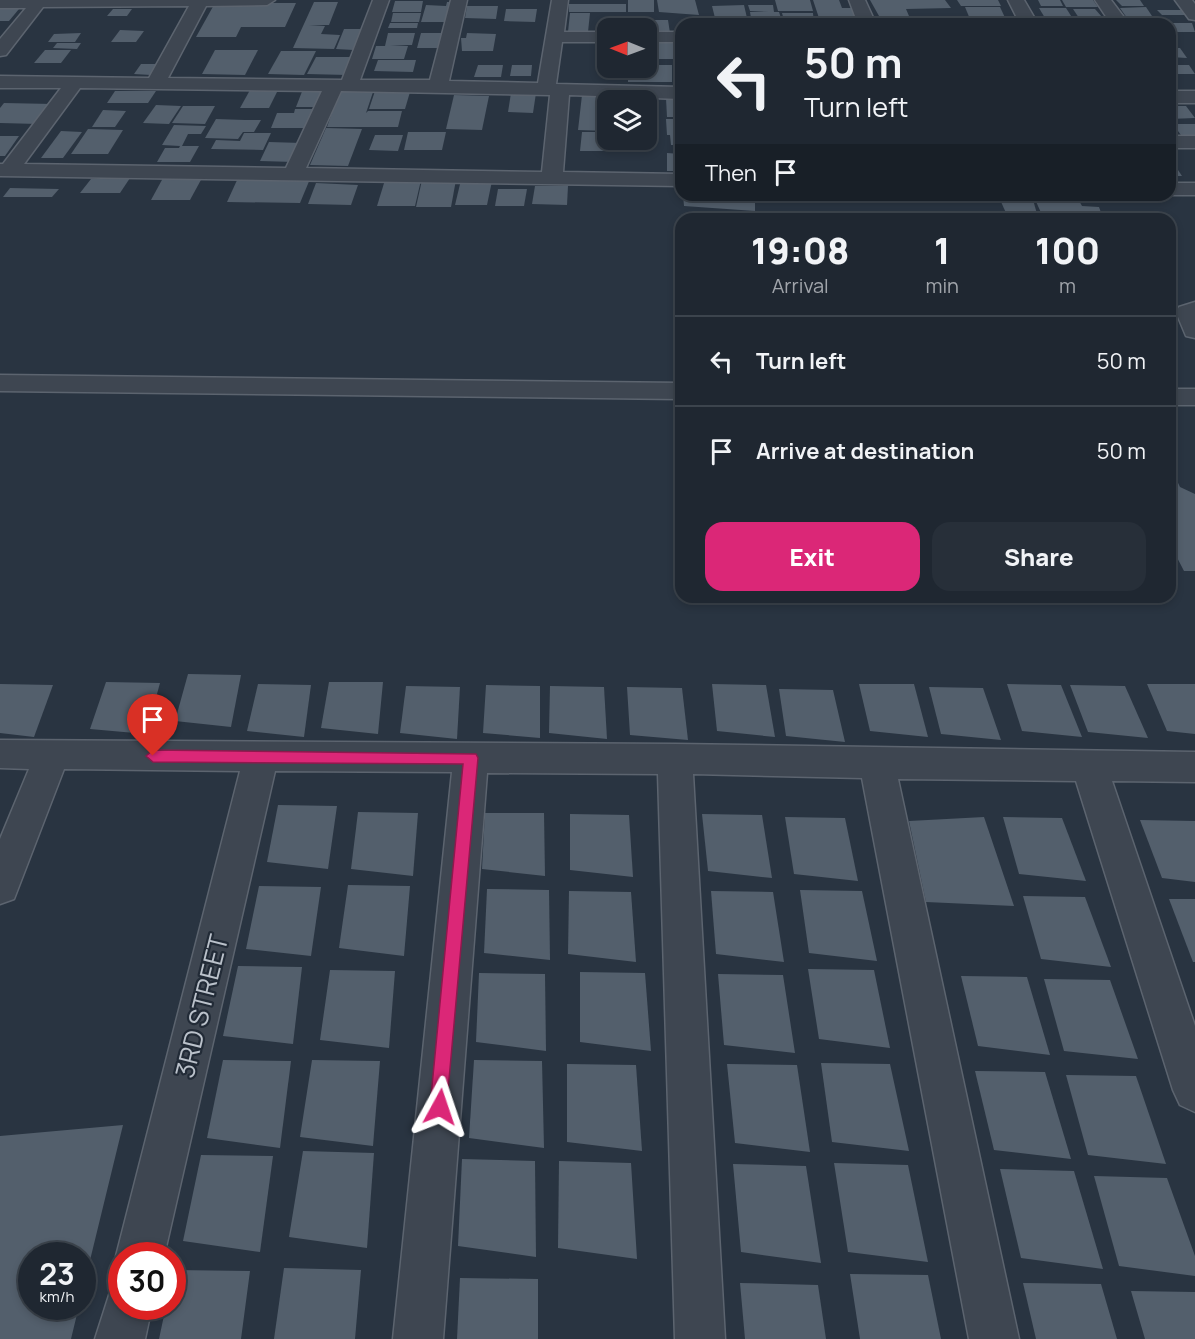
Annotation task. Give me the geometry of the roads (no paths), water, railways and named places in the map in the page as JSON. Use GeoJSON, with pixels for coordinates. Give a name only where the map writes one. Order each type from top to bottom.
{"type":"FeatureCollection","features":[{"type":"Feature","properties":{"kind":"street"},"geometry":{"type":"LineString","coordinates":[[0,3],[267,0]]}},
{"type":"Feature","properties":{"kind":"street"},"geometry":{"type":"LineString","coordinates":[[294,173],[342,85],[381,0]]}},
{"type":"Feature","properties":{"kind":"street"},"geometry":{"type":"LineString","coordinates":[[438,86],[459,0]]}},
{"type":"Feature","properties":{"kind":"street"},"geometry":{"type":"LineString","coordinates":[[552,178],[553,89],[560,0]]}},
{"type":"Feature","properties":{"kind":"street"},"geometry":{"type":"LineString","coordinates":[[857,0],[864,18]]}},
{"type":"Feature","properties":{"kind":"street"},"geometry":{"type":"LineString","coordinates":[[1016,0],[1026,18]]}},
{"type":"Feature","properties":{"kind":"street"},"geometry":{"type":"LineString","coordinates":[[1103,0],[1116,18]]}},
{"type":"Feature","properties":{"kind":"street"},"geometry":{"type":"LineString","coordinates":[[1183,0],[1195,15]]}},
{"type":"Feature","properties":{"kind":"street"},"geometry":{"type":"LineString","coordinates":[[155,84],[194,1]]}},
{"type":"Feature","properties":{"kind":"street"},"geometry":{"type":"LineString","coordinates":[[0,51],[38,3]]}},
{"type":"Feature","properties":{"kind":"street"},"geometry":{"type":"LineString","coordinates":[[556,37],[597,37]]}},
{"type":"Feature","properties":{"kind":"street"},"geometry":{"type":"LineString","coordinates":[[657,37],[675,37]]}},
{"type":"Feature","properties":{"kind":"street"},"geometry":{"type":"LineString","coordinates":[[0,82],[438,86],[675,93]]}},
{"type":"Feature","properties":{"kind":"street"},"geometry":{"type":"LineString","coordinates":[[4,170],[74,83]]}},
{"type":"Feature","properties":{"kind":"street"},"geometry":{"type":"LineString","coordinates":[[1176,95],[1195,97]]}},
{"type":"Feature","properties":{"kind":"street"},"geometry":{"type":"LineString","coordinates":[[1176,142],[1195,142]]}},
{"type":"Feature","properties":{"kind":"street"},"geometry":{"type":"LineString","coordinates":[[4,170],[675,180]]}},
{"type":"Feature","properties":{"kind":"street"},"geometry":{"type":"LineString","coordinates":[[1176,189],[1195,189]]}},
{"type":"Feature","properties":{"kind":"street"},"geometry":{"type":"LineString","coordinates":[[1195,309],[1188,312],[1195,331]]}},
{"type":"Feature","properties":{"kind":"street"},"geometry":{"type":"LineString","coordinates":[[0,382],[675,391]]}},
{"type":"Feature","properties":{"kind":"street"},"geometry":{"type":"LineString","coordinates":[[1176,397],[1195,397]]}},
{"type":"Feature","properties":{"kind":"street"},"geometry":{"type":"LineString","coordinates":[[0,754],[675,759],[878,764],[1195,767]]}},
{"type":"Feature","properties":{"kind":"street"},"geometry":{"type":"LineString","coordinates":[[0,887],[52,754]]}},
{"type":"Feature","properties":{"kind":"street","name":"3RD STREET"},"geometry":{"type":"LineString","coordinates":[[143,1242],[261,756]]}},
{"type":"Feature","properties":{"kind":"street"},"geometry":{"type":"LineString","coordinates":[[418,1339],[471,758]]}},
{"type":"Feature","properties":{"kind":"street"},"geometry":{"type":"LineString","coordinates":[[675,759],[700,1339]]}},
{"type":"Feature","properties":{"kind":"street"},"geometry":{"type":"LineString","coordinates":[[878,764],[994,1339]]}},
{"type":"Feature","properties":{"kind":"street"},"geometry":{"type":"LineString","coordinates":[[1089,765],[1195,1090]]}},
{"type":"Feature","properties":{"kind":"street"},"geometry":{"type":"LineString","coordinates":[[120,1339],[125,1320]]}}]}
